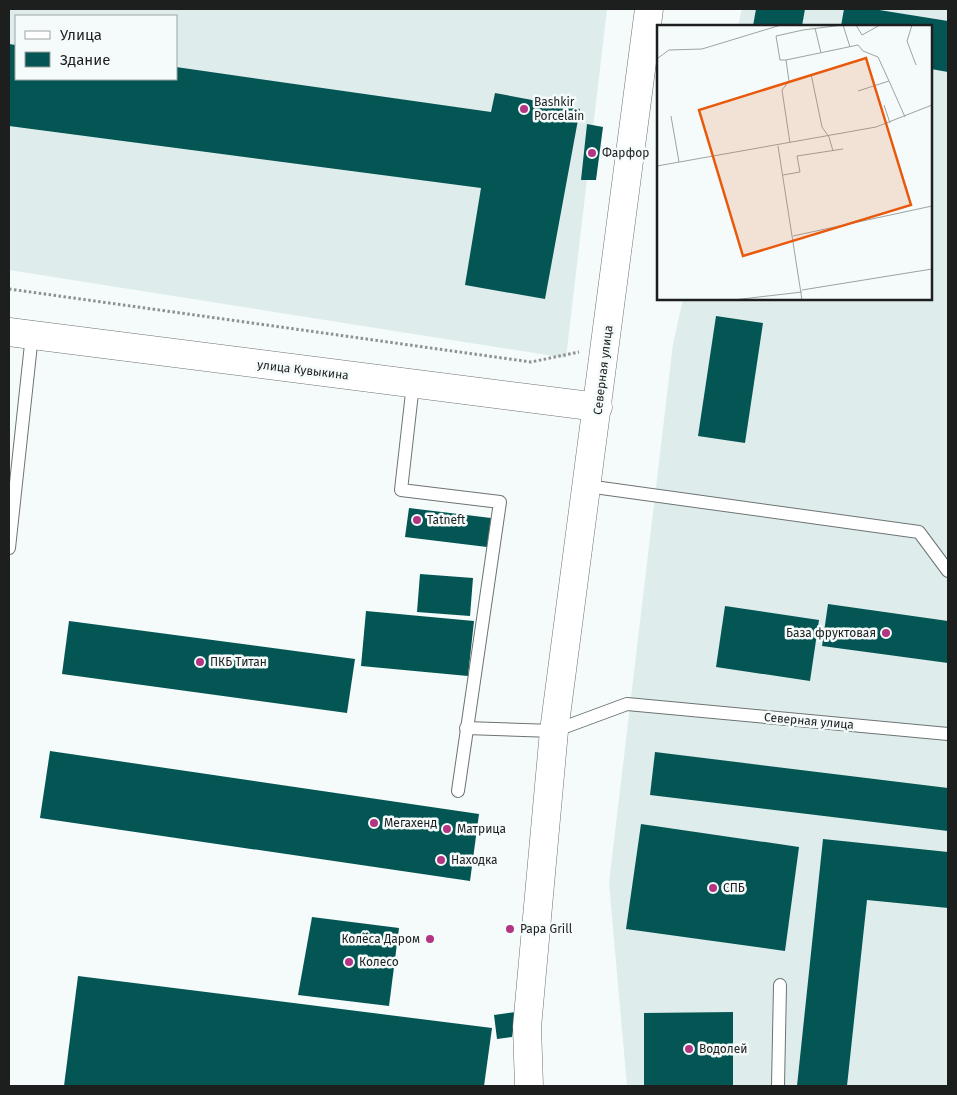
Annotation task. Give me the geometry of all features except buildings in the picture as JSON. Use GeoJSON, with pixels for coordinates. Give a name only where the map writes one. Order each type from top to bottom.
{"type":"FeatureCollection","features":[{"type":"Feature","properties":{"kind":"main road","name":"Северная улица"},"geometry":{"type":"LineString","coordinates":[[529,1086],[527,1027],[554,731],[649,9]]}},
{"type":"Feature","properties":{"kind":"main road","name":"улица Кувыкина"},"geometry":{"type":"LineString","coordinates":[[20,334],[598,407]]}},
{"type":"Feature","properties":{"kind":"lane"},"geometry":{"type":"LineString","coordinates":[[9,548],[20,334]]}},
{"type":"Feature","properties":{"kind":"lane"},"geometry":{"type":"LineString","coordinates":[[413,384],[401,490],[500,502],[458,791]]}},
{"type":"Feature","properties":{"kind":"lane"},"geometry":{"type":"LineString","coordinates":[[587,486],[919,532],[948,571]]}},
{"type":"Feature","properties":{"kind":"lane","name":"Северная улица"},"geometry":{"type":"LineString","coordinates":[[554,731],[627,704],[948,734]]}},
{"type":"Feature","properties":{"kind":"lane"},"geometry":{"type":"LineString","coordinates":[[466,728],[554,731]]}},
{"type":"Feature","properties":{"kind":"lane"},"geometry":{"type":"LineString","coordinates":[[778,1086],[780,985]]}},
{"type":"Feature","properties":{"kind":"path"},"geometry":{"type":"LineString","coordinates":[[9,289],[530,362],[581,352]]}},
{"type":"Feature","properties":{"kind":"shaded area"},"geometry":{"type":"Polygon","coordinates":[[[9,9],[607,9],[566,358],[9,270],[9,9]]]}},
{"type":"Feature","properties":{"kind":"shaded area"},"geometry":{"type":"Polygon","coordinates":[[[742,9],[948,9],[948,1086],[627,1086],[609,883],[673,344],[683,300],[932,300],[932,25],[738,25],[742,9]]]}},
{"type":"Feature","properties":{"kind":"place","name":"Bashkir Porcelain"},"geometry":{"type":"Point","coordinates":[524,109]}},
{"type":"Feature","properties":{"kind":"place","name":"Фарфор"},"geometry":{"type":"Point","coordinates":[592,153]}},
{"type":"Feature","properties":{"kind":"place","name":"Tatneft"},"geometry":{"type":"Point","coordinates":[417,520]}},
{"type":"Feature","properties":{"kind":"place","name":"База фруктовая"},"geometry":{"type":"Point","coordinates":[886,633]}},
{"type":"Feature","properties":{"kind":"place","name":"ПКБ Титан"},"geometry":{"type":"Point","coordinates":[200,662]}},
{"type":"Feature","properties":{"kind":"place","name":"Мегахенд"},"geometry":{"type":"Point","coordinates":[374,823]}},
{"type":"Feature","properties":{"kind":"place","name":"Матрица"},"geometry":{"type":"Point","coordinates":[447,829]}},
{"type":"Feature","properties":{"kind":"place","name":"Находка"},"geometry":{"type":"Point","coordinates":[441,860]}},
{"type":"Feature","properties":{"kind":"place","name":"СПБ"},"geometry":{"type":"Point","coordinates":[713,888]}},
{"type":"Feature","properties":{"kind":"place","name":"Papa Grill"},"geometry":{"type":"Point","coordinates":[510,929]}},
{"type":"Feature","properties":{"kind":"place","name":"Колёса Даром"},"geometry":{"type":"Point","coordinates":[430,939]}},
{"type":"Feature","properties":{"kind":"place","name":"Колесо"},"geometry":{"type":"Point","coordinates":[349,962]}},
{"type":"Feature","properties":{"kind":"place","name":"Водолей"},"geometry":{"type":"Point","coordinates":[689,1049]}}]}
